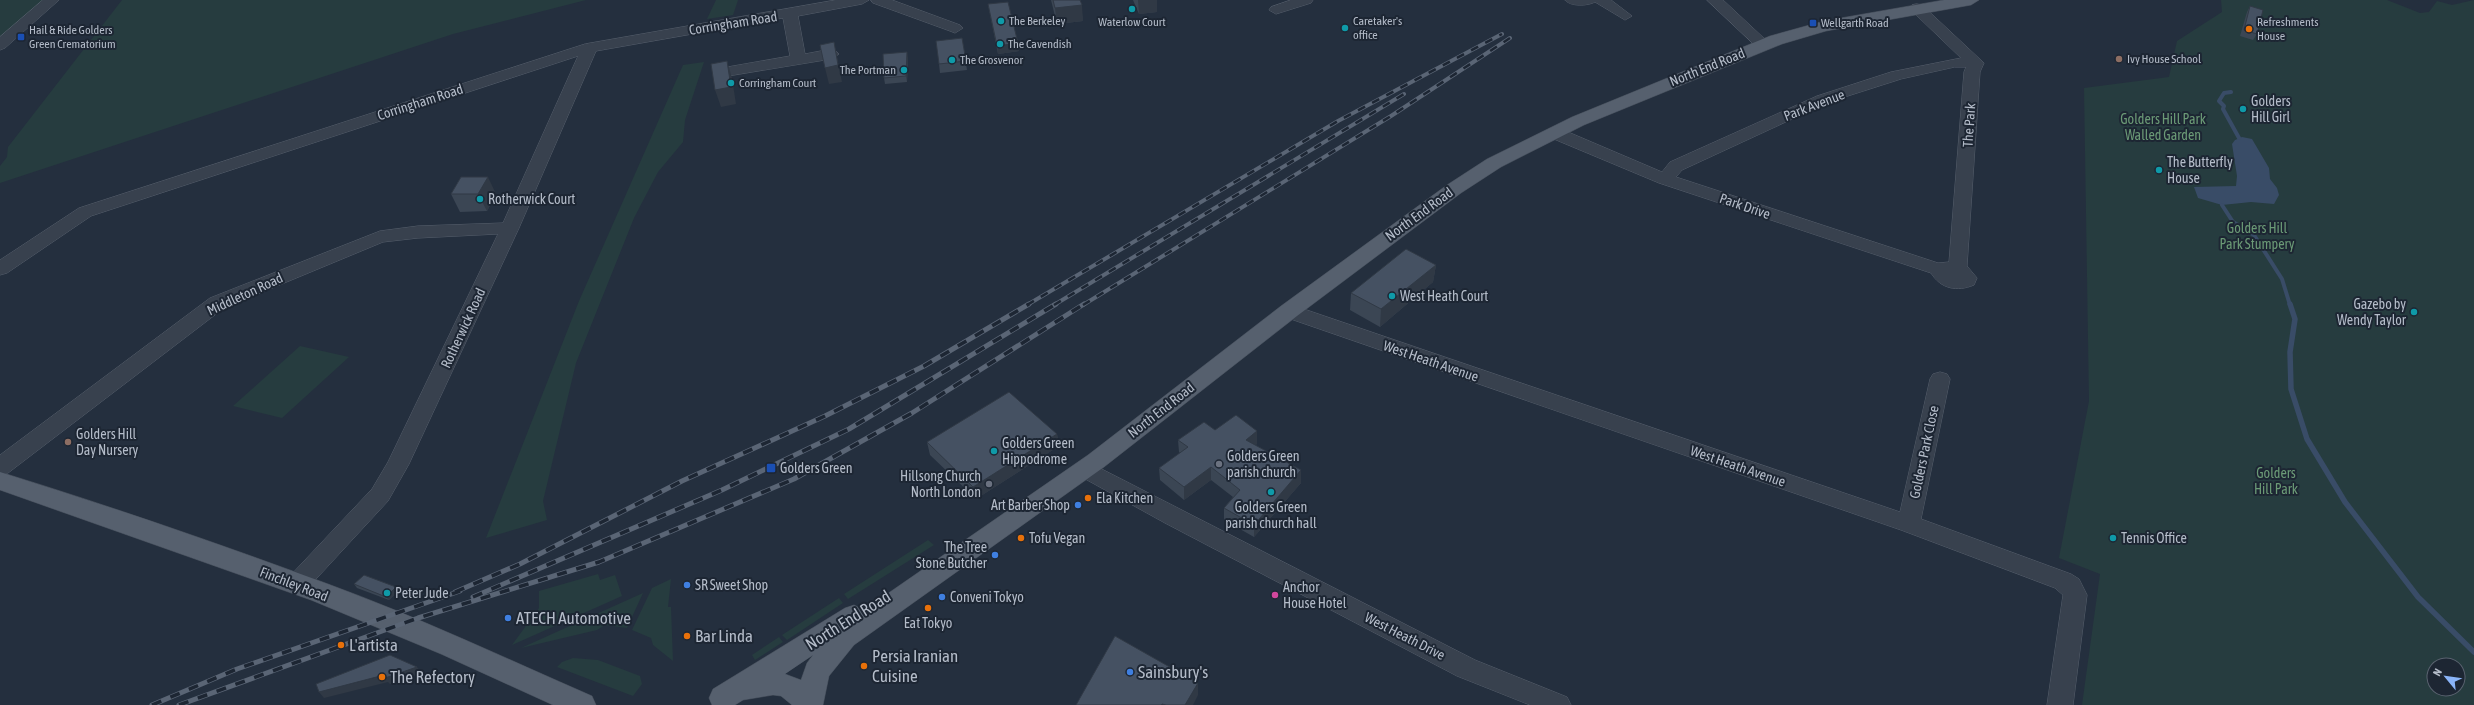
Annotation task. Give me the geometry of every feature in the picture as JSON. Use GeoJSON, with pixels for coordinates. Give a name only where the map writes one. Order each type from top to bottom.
{"type":"FeatureCollection","features":[{"type":"Feature","properties":{"kind":"main road","name":"North End Road"},"geometry":{"type":"LineString","coordinates":[[719,703],[975,544],[1086,469],[1288,311],[1454,188],[1494,163],[1554,133],[1763,45],[1824,26],[1924,5],[1941,7],[1971,0]]}},
{"type":"Feature","properties":{"kind":"main road","name":"Finchley Road"},"geometry":{"type":"LineString","coordinates":[[0,481],[63,501],[297,584],[451,646],[582,705]]}},
{"type":"Feature","properties":{"kind":"main road","name":"North End Road"},"geometry":{"type":"LineString","coordinates":[[808,704],[812,683],[827,658],[845,638],[883,613],[975,544]]}},
{"type":"Feature","properties":{"kind":"main road"},"geometry":{"type":"LineString","coordinates":[[719,703],[757,684],[779,684],[796,688],[808,704]]}},
{"type":"Feature","properties":{"kind":"street"},"geometry":{"type":"LineString","coordinates":[[0,45],[52,0]]}},
{"type":"Feature","properties":{"kind":"street","name":"Corringham Road"},"geometry":{"type":"LineString","coordinates":[[0,268],[85,212],[590,47],[790,14],[862,0]]}},
{"type":"Feature","properties":{"kind":"street"},"geometry":{"type":"LineString","coordinates":[[878,0],[955,28]]}},
{"type":"Feature","properties":{"kind":"street"},"geometry":{"type":"LineString","coordinates":[[1276,10],[1306,0]]}},
{"type":"Feature","properties":{"kind":"street"},"geometry":{"type":"LineString","coordinates":[[1572,0],[1589,0]]}},
{"type":"Feature","properties":{"kind":"street"},"geometry":{"type":"LineString","coordinates":[[1601,0],[1625,16]]}},
{"type":"Feature","properties":{"kind":"street"},"geometry":{"type":"LineString","coordinates":[[1714,0],[1763,45]]}},
{"type":"Feature","properties":{"kind":"street"},"geometry":{"type":"LineString","coordinates":[[1924,5],[1939,27],[1976,63]]}},
{"type":"Feature","properties":{"kind":"street"},"geometry":{"type":"LineString","coordinates":[[790,14],[798,59]]}},
{"type":"Feature","properties":{"kind":"street","name":"Rotherwick Road"},"geometry":{"type":"LineString","coordinates":[[297,584],[380,495],[398,464],[510,228],[590,47]]}},
{"type":"Feature","properties":{"kind":"street"},"geometry":{"type":"LineString","coordinates":[[722,72],[831,54]]}},
{"type":"Feature","properties":{"kind":"street","name":"Park Avenue"},"geometry":{"type":"LineString","coordinates":[[1665,179],[1676,166],[1740,135],[1823,100],[1897,75],[1955,62],[1976,63]]}},
{"type":"Feature","properties":{"kind":"street","name":"The Park"},"geometry":{"type":"LineString","coordinates":[[1951,272],[1972,72],[1976,63]]}},
{"type":"Feature","properties":{"kind":"street","name":"Park Drive"},"geometry":{"type":"LineString","coordinates":[[1554,133],[1665,179],[1951,272]]}},
{"type":"Feature","properties":{"kind":"street","name":"Middleton Road"},"geometry":{"type":"LineString","coordinates":[[0,467],[217,303],[380,237],[418,232],[510,228]]}},
{"type":"Feature","properties":{"kind":"street","name":"West Heath Avenue"},"geometry":{"type":"LineString","coordinates":[[1288,311],[1908,524],[2043,572],[2071,586],[2075,596],[2060,705]]}},
{"type":"Feature","properties":{"kind":"street","name":"Golders Park Close"},"geometry":{"type":"LineString","coordinates":[[1908,524],[1940,379]]}},
{"type":"Feature","properties":{"kind":"street","name":"West Heath Drive"},"geometry":{"type":"LineString","coordinates":[[1086,469],[1173,517],[1466,668],[1558,705]]}},
{"type":"Feature","properties":{"kind":"green space"},"geometry":{"type":"Polygon","coordinates":[[[0,0],[52,0],[0,45],[0,0]]]}},
{"type":"Feature","properties":{"kind":"green space"},"geometry":{"type":"Polygon","coordinates":[[[122,0],[586,0],[453,34],[0,183],[0,166],[7,157],[8,147],[122,0]]]}},
{"type":"Feature","properties":{"kind":"green space"},"geometry":{"type":"Polygon","coordinates":[[[716,0],[738,0],[733,15],[707,19],[716,0]]]}},
{"type":"Feature","properties":{"kind":"green space","name":"Golders Hill Park"},"geometry":{"type":"Polygon","coordinates":[[[2221,0],[2387,0],[2420,13],[2429,12],[2437,1],[2452,5],[2474,0],[2474,705],[2082,705],[2100,574],[2059,558],[2089,401],[2084,88],[2169,77],[2177,41],[2222,12],[2221,0]]]}},
{"type":"Feature","properties":{"kind":"green space"},"geometry":{"type":"Polygon","coordinates":[[[704,62],[685,120],[683,142],[658,172],[634,218],[576,363],[543,501],[547,520],[486,538],[579,301],[683,65],[704,62]]]}},
{"type":"Feature","properties":{"kind":"green space"},"geometry":{"type":"Polygon","coordinates":[[[300,346],[349,357],[282,418],[233,406],[300,346]]]}},
{"type":"Feature","properties":{"kind":"green space"},"geometry":{"type":"Polygon","coordinates":[[[928,540],[934,545],[848,599],[844,594],[928,540]]]}},
{"type":"Feature","properties":{"kind":"green space"},"geometry":{"type":"Polygon","coordinates":[[[598,574],[600,580],[615,575],[622,596],[512,645],[539,608],[539,591],[598,574]]]}},
{"type":"Feature","properties":{"kind":"green space"},"geometry":{"type":"Polygon","coordinates":[[[671,579],[668,607],[671,607],[673,661],[653,645],[651,638],[632,630],[652,588],[671,579]]]}},
{"type":"Feature","properties":{"kind":"green space"},"geometry":{"type":"Polygon","coordinates":[[[643,593],[627,628],[605,625],[597,630],[521,648],[643,593]]]}},
{"type":"Feature","properties":{"kind":"green space"},"geometry":{"type":"Polygon","coordinates":[[[839,598],[843,603],[787,640],[782,635],[839,598]]]}},
{"type":"Feature","properties":{"kind":"green space"},"geometry":{"type":"Polygon","coordinates":[[[779,637],[783,642],[755,660],[752,655],[779,637]]]}},
{"type":"Feature","properties":{"kind":"green space"},"geometry":{"type":"Polygon","coordinates":[[[573,658],[598,660],[640,676],[642,684],[633,696],[557,667],[562,662],[573,658]]]}},
{"type":"Feature","properties":{"kind":"water"},"geometry":{"type":"Polygon","coordinates":[[[2242,137],[2252,139],[2269,168],[2270,179],[2277,188],[2279,195],[2274,204],[2251,202],[2222,205],[2198,198],[2194,187],[2236,186],[2237,176],[2232,144],[2235,140],[2242,137]]]}},
{"type":"Feature","properties":{"kind":"building"},"geometry":{"type":"Polygon","coordinates":[[[1053,0],[1080,0],[1082,5],[1055,8],[1053,0]]]}},
{"type":"Feature","properties":{"kind":"building"},"geometry":{"type":"Polygon","coordinates":[[[1008,2],[1018,43],[997,46],[988,4],[1008,2]]]}},
{"type":"Feature","properties":{"kind":"building"},"geometry":{"type":"Polygon","coordinates":[[[2250,6],[2263,10],[2257,34],[2244,30],[2250,6]]]}},
{"type":"Feature","properties":{"kind":"building"},"geometry":{"type":"Polygon","coordinates":[[[962,38],[966,61],[939,64],[936,41],[962,38]]]}},
{"type":"Feature","properties":{"kind":"building"},"geometry":{"type":"Polygon","coordinates":[[[834,42],[838,65],[825,68],[820,45],[834,42]]]}},
{"type":"Feature","properties":{"kind":"building"},"geometry":{"type":"Polygon","coordinates":[[[907,52],[906,76],[884,78],[883,54],[907,52]]]}},
{"type":"Feature","properties":{"kind":"building"},"geometry":{"type":"Polygon","coordinates":[[[727,61],[731,87],[715,90],[711,64],[727,61]]]}},
{"type":"Feature","properties":{"kind":"building"},"geometry":{"type":"Polygon","coordinates":[[[461,177],[488,177],[478,194],[451,194],[461,177]]]}},
{"type":"Feature","properties":{"kind":"building"},"geometry":{"type":"Polygon","coordinates":[[[1406,249],[1436,265],[1381,309],[1351,293],[1406,249]]]}},
{"type":"Feature","properties":{"kind":"building","name":"Golders Green Hippodrome"},"geometry":{"type":"Polygon","coordinates":[[[1009,392],[1057,434],[973,487],[927,442],[1009,392]]]}},
{"type":"Feature","properties":{"kind":"building"},"geometry":{"type":"Polygon","coordinates":[[[1236,415],[1257,431],[1246,440],[1301,470],[1254,525],[1224,508],[1240,490],[1211,467],[1184,487],[1159,468],[1188,447],[1178,440],[1204,422],[1215,430],[1236,415]]]}},
{"type":"Feature","properties":{"kind":"building"},"geometry":{"type":"Polygon","coordinates":[[[364,575],[396,587],[386,597],[354,584],[364,575]]]}},
{"type":"Feature","properties":{"kind":"building","name":"Sainsbury's"},"geometry":{"type":"Polygon","coordinates":[[[1115,636],[1198,683],[1185,705],[1076,705],[1115,636]]]}},
{"type":"Feature","properties":{"kind":"building"},"geometry":{"type":"Polygon","coordinates":[[[390,655],[417,667],[385,678],[384,675],[319,692],[316,684],[390,655]]]}},
{"type":"Feature","properties":{"kind":"waterway"},"geometry":{"type":"LineString","coordinates":[[2231,92],[2224,93],[2219,101],[2224,106],[2223,109],[2239,138]]}},
{"type":"Feature","properties":{"kind":"waterway"},"geometry":{"type":"LineString","coordinates":[[2222,205],[2233,222],[2254,235],[2282,279],[2290,305]]}},
{"type":"Feature","properties":{"kind":"waterway"},"geometry":{"type":"LineString","coordinates":[[2290,304],[2295,319],[2290,352],[2291,389],[2307,439],[2345,502],[2418,597],[2474,652]]}},
{"type":"Feature","properties":{"kind":"railway"},"geometry":{"type":"LineString","coordinates":[[1027,305],[1338,121],[1502,34]]}},
{"type":"Feature","properties":{"kind":"railway"},"geometry":{"type":"LineString","coordinates":[[1083,305],[1391,116],[1510,38]]}},
{"type":"Feature","properties":{"kind":"railway"},"geometry":{"type":"LineString","coordinates":[[1054,305],[1404,94]]}},
{"type":"Feature","properties":{"kind":"railway"},"geometry":{"type":"LineString","coordinates":[[455,592],[520,564],[682,481],[825,416],[924,366],[1029,304]]}},
{"type":"Feature","properties":{"kind":"railway"},"geometry":{"type":"LineString","coordinates":[[473,597],[722,490],[849,429],[1056,304]]}},
{"type":"Feature","properties":{"kind":"railway"},"geometry":{"type":"LineString","coordinates":[[179,705],[418,618],[599,562],[794,479],[912,413],[1084,304]]}},
{"type":"Feature","properties":{"kind":"railway"},"geometry":{"type":"LineString","coordinates":[[152,705],[237,669],[460,591]]}},
{"type":"Feature","properties":{"kind":"place","name":"Waterlow Court"},"geometry":{"type":"Point","coordinates":[1132,9]}},
{"type":"Feature","properties":{"kind":"place","name":"The Berkeley"},"geometry":{"type":"Point","coordinates":[1001,21]}},
{"type":"Feature","properties":{"kind":"place","name":"Wellgarth Road"},"geometry":{"type":"Point","coordinates":[1813,23]}},
{"type":"Feature","properties":{"kind":"place","name":"Caretaker's office"},"geometry":{"type":"Point","coordinates":[1345,28]}},
{"type":"Feature","properties":{"kind":"place","name":"Refreshments House"},"geometry":{"type":"Point","coordinates":[2249,29]}},
{"type":"Feature","properties":{"kind":"place","name":"Hail & Ride Golders Green Crematorium"},"geometry":{"type":"Point","coordinates":[21,37]}},
{"type":"Feature","properties":{"kind":"place","name":"The Cavendish"},"geometry":{"type":"Point","coordinates":[1000,44]}},
{"type":"Feature","properties":{"kind":"place","name":"Ivy House School"},"geometry":{"type":"Point","coordinates":[2119,59]}},
{"type":"Feature","properties":{"kind":"place","name":"The Grosvenor"},"geometry":{"type":"Point","coordinates":[952,60]}},
{"type":"Feature","properties":{"kind":"place","name":"The Portman"},"geometry":{"type":"Point","coordinates":[904,70]}},
{"type":"Feature","properties":{"kind":"place","name":"Corringham Court"},"geometry":{"type":"Point","coordinates":[731,83]}},
{"type":"Feature","properties":{"kind":"place","name":"Golders Hill Girl"},"geometry":{"type":"Point","coordinates":[2243,109]}},
{"type":"Feature","properties":{"kind":"place","name":"The Butterfly House"},"geometry":{"type":"Point","coordinates":[2159,170]}},
{"type":"Feature","properties":{"kind":"place","name":"Rotherwick Court"},"geometry":{"type":"Point","coordinates":[480,199]}},
{"type":"Feature","properties":{"kind":"place","name":"West Heath Court"},"geometry":{"type":"Point","coordinates":[1392,296]}},
{"type":"Feature","properties":{"kind":"place","name":"Gazebo by Wendy Taylor"},"geometry":{"type":"Point","coordinates":[2414,312]}},
{"type":"Feature","properties":{"kind":"place","name":"Golders Hill Day Nursery"},"geometry":{"type":"Point","coordinates":[68,442]}},
{"type":"Feature","properties":{"kind":"place","name":"Golders Green Hippodrome"},"geometry":{"type":"Point","coordinates":[994,451]}},
{"type":"Feature","properties":{"kind":"place","name":"Golders Green parish church"},"geometry":{"type":"Point","coordinates":[1219,464]}},
{"type":"Feature","properties":{"kind":"place","name":"Golders Green"},"geometry":{"type":"Point","coordinates":[771,468]}},
{"type":"Feature","properties":{"kind":"place","name":"Hillsong Church North London"},"geometry":{"type":"Point","coordinates":[989,484]}},
{"type":"Feature","properties":{"kind":"place","name":"Golders Green parish church hall"},"geometry":{"type":"Point","coordinates":[1271,492]}},
{"type":"Feature","properties":{"kind":"place","name":"Ela Kitchen"},"geometry":{"type":"Point","coordinates":[1088,498]}},
{"type":"Feature","properties":{"kind":"place","name":"Art Barber Shop"},"geometry":{"type":"Point","coordinates":[1078,505]}},
{"type":"Feature","properties":{"kind":"place","name":"Tofu Vegan"},"geometry":{"type":"Point","coordinates":[1021,538]}},
{"type":"Feature","properties":{"kind":"place","name":"Tennis Office"},"geometry":{"type":"Point","coordinates":[2113,538]}},
{"type":"Feature","properties":{"kind":"place","name":"The Tree Stone Butcher"},"geometry":{"type":"Point","coordinates":[995,555]}},
{"type":"Feature","properties":{"kind":"place","name":"SR Sweet Shop"},"geometry":{"type":"Point","coordinates":[687,585]}},
{"type":"Feature","properties":{"kind":"place","name":"Peter Jude"},"geometry":{"type":"Point","coordinates":[387,593]}},
{"type":"Feature","properties":{"kind":"place","name":"Anchor House Hotel"},"geometry":{"type":"Point","coordinates":[1275,595]}},
{"type":"Feature","properties":{"kind":"place","name":"Conveni Tokyo"},"geometry":{"type":"Point","coordinates":[942,597]}},
{"type":"Feature","properties":{"kind":"place","name":"Eat Tokyo"},"geometry":{"type":"Point","coordinates":[928,608]}},
{"type":"Feature","properties":{"kind":"place","name":"ATECH Automotive"},"geometry":{"type":"Point","coordinates":[508,618]}},
{"type":"Feature","properties":{"kind":"place","name":"Bar Linda"},"geometry":{"type":"Point","coordinates":[687,636]}},
{"type":"Feature","properties":{"kind":"place","name":"L'artista"},"geometry":{"type":"Point","coordinates":[341,645]}},
{"type":"Feature","properties":{"kind":"place","name":"Persia Iranian Cuisine"},"geometry":{"type":"Point","coordinates":[864,666]}},
{"type":"Feature","properties":{"kind":"place","name":"Sainsbury's"},"geometry":{"type":"Point","coordinates":[1130,672]}},
{"type":"Feature","properties":{"kind":"place","name":"The Refectory"},"geometry":{"type":"Point","coordinates":[382,677]}},
{"type":"Feature","properties":{"kind":"park label","name":"Golders Hill Park Walled Garden"},"geometry":{"type":"Point","coordinates":[2163,128]}},
{"type":"Feature","properties":{"kind":"park label","name":"Golders Hill Park Stumpery"},"geometry":{"type":"Point","coordinates":[2257,236]}}]}
